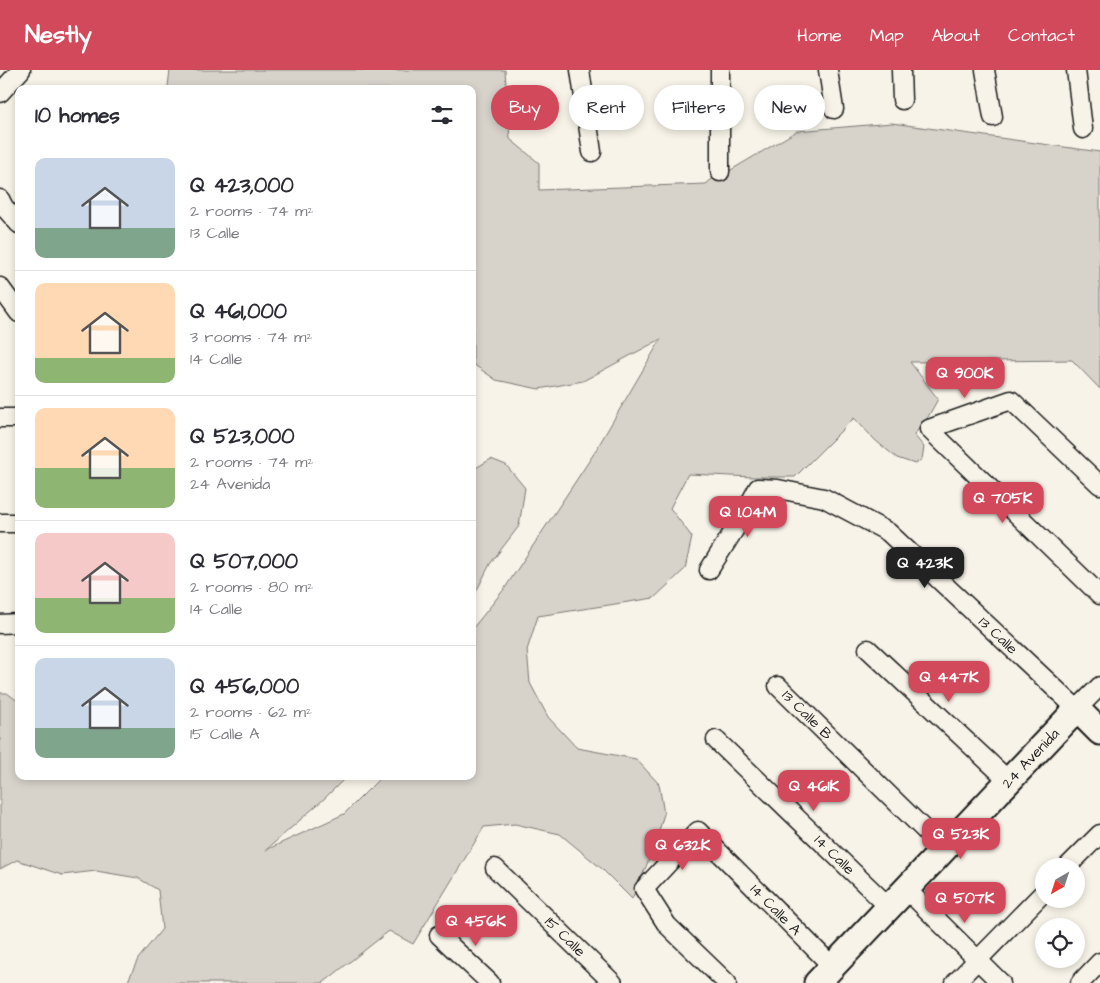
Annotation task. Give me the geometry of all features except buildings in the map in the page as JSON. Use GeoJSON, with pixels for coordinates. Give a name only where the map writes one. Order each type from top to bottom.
{"type":"FeatureCollection","features":[{"type":"Feature","properties":{"kind":"street"},"geometry":{"type":"LineString","coordinates":[[0,93],[21,70]]}},
{"type":"Feature","properties":{"kind":"street"},"geometry":{"type":"LineString","coordinates":[[580,70],[592,152]]}},
{"type":"Feature","properties":{"kind":"street"},"geometry":{"type":"LineString","coordinates":[[720,70],[720,172]]}},
{"type":"Feature","properties":{"kind":"street"},"geometry":{"type":"LineString","coordinates":[[828,70],[834,110]]}},
{"type":"Feature","properties":{"kind":"street"},"geometry":{"type":"LineString","coordinates":[[901,70],[902,100]]}},
{"type":"Feature","properties":{"kind":"street"},"geometry":{"type":"LineString","coordinates":[[985,70],[993,117]]}},
{"type":"Feature","properties":{"kind":"street"},"geometry":{"type":"LineString","coordinates":[[1076,70],[1083,129]]}},
{"type":"Feature","properties":{"kind":"street"},"geometry":{"type":"LineString","coordinates":[[0,198],[4,207],[15,219]]}},
{"type":"Feature","properties":{"kind":"street"},"geometry":{"type":"LineString","coordinates":[[0,287],[11,310]]}},
{"type":"Feature","properties":{"kind":"street"},"geometry":{"type":"LineString","coordinates":[[1100,485],[1011,400],[929,429],[1100,595]]}},
{"type":"Feature","properties":{"kind":"street"},"geometry":{"type":"LineString","coordinates":[[0,418],[15,418]]}},
{"type":"Feature","properties":{"kind":"street","name":"13 Calle"},"geometry":{"type":"LineString","coordinates":[[709,570],[758,488],[778,489],[824,498],[888,532],[1100,732]]}},
{"type":"Feature","properties":{"kind":"street"},"geometry":{"type":"LineString","coordinates":[[0,523],[15,523]]}},
{"type":"Feature","properties":{"kind":"street"},"geometry":{"type":"LineString","coordinates":[[0,624],[15,623]]}},
{"type":"Feature","properties":{"kind":"street"},"geometry":{"type":"LineString","coordinates":[[868,649],[1008,781]]}},
{"type":"Feature","properties":{"kind":"street","name":"13 Calle B"},"geometry":{"type":"LineString","coordinates":[[778,686],[944,849]]}},
{"type":"Feature","properties":{"kind":"street","name":"24 Avenida"},"geometry":{"type":"LineString","coordinates":[[825,975],[1100,686]]}},
{"type":"Feature","properties":{"kind":"street","name":"14 Calle"},"geometry":{"type":"LineString","coordinates":[[716,740],[898,898],[977,960],[1001,983]]}},
{"type":"Feature","properties":{"kind":"street","name":"14 Calle A"},"geometry":{"type":"LineString","coordinates":[[727,983],[667,925],[644,889],[698,831],[825,975]]}},
{"type":"Feature","properties":{"kind":"street"},"geometry":{"type":"LineString","coordinates":[[1076,858],[1100,834]]}},
{"type":"Feature","properties":{"kind":"street","name":"15 Calle"},"geometry":{"type":"LineString","coordinates":[[495,868],[613,983]]}},
{"type":"Feature","properties":{"kind":"street"},"geometry":{"type":"LineString","coordinates":[[955,983],[1035,901]]}},
{"type":"Feature","properties":{"kind":"street"},"geometry":{"type":"LineString","coordinates":[[439,935],[490,983]]}},
{"type":"Feature","properties":{"kind":"street"},"geometry":{"type":"LineString","coordinates":[[1080,983],[1100,962]]}},
{"type":"Feature","properties":{"kind":"shaded area"},"geometry":{"type":"Polygon","coordinates":[[[170,70],[505,70],[506,85],[491,85],[491,130],[509,130],[510,139],[539,163],[539,190],[706,184],[720,172],[719,177],[797,131],[892,123],[1100,152],[1100,389],[1072,360],[910,362],[938,399],[928,417],[914,435],[924,447],[922,459],[915,464],[897,458],[876,441],[854,418],[795,477],[688,474],[670,508],[692,537],[685,569],[654,598],[538,616],[527,650],[530,683],[548,717],[577,748],[636,759],[659,784],[664,814],[654,848],[632,899],[601,868],[560,834],[515,824],[484,827],[413,944],[389,931],[323,983],[127,983],[138,959],[162,929],[158,890],[138,878],[96,871],[62,875],[17,860],[0,869],[0,693],[7,693],[15,699],[15,780],[343,780],[266,850],[344,814],[378,780],[476,780],[476,624],[505,588],[593,455],[661,339],[583,381],[539,389],[496,380],[476,366],[476,85],[168,85],[170,70]]]}},
{"type":"Feature","properties":{"kind":"shaded area"},"geometry":{"type":"Polygon","coordinates":[[[491,459],[506,465],[525,488],[519,526],[490,564],[476,592],[476,468],[491,459]]]}}]}
